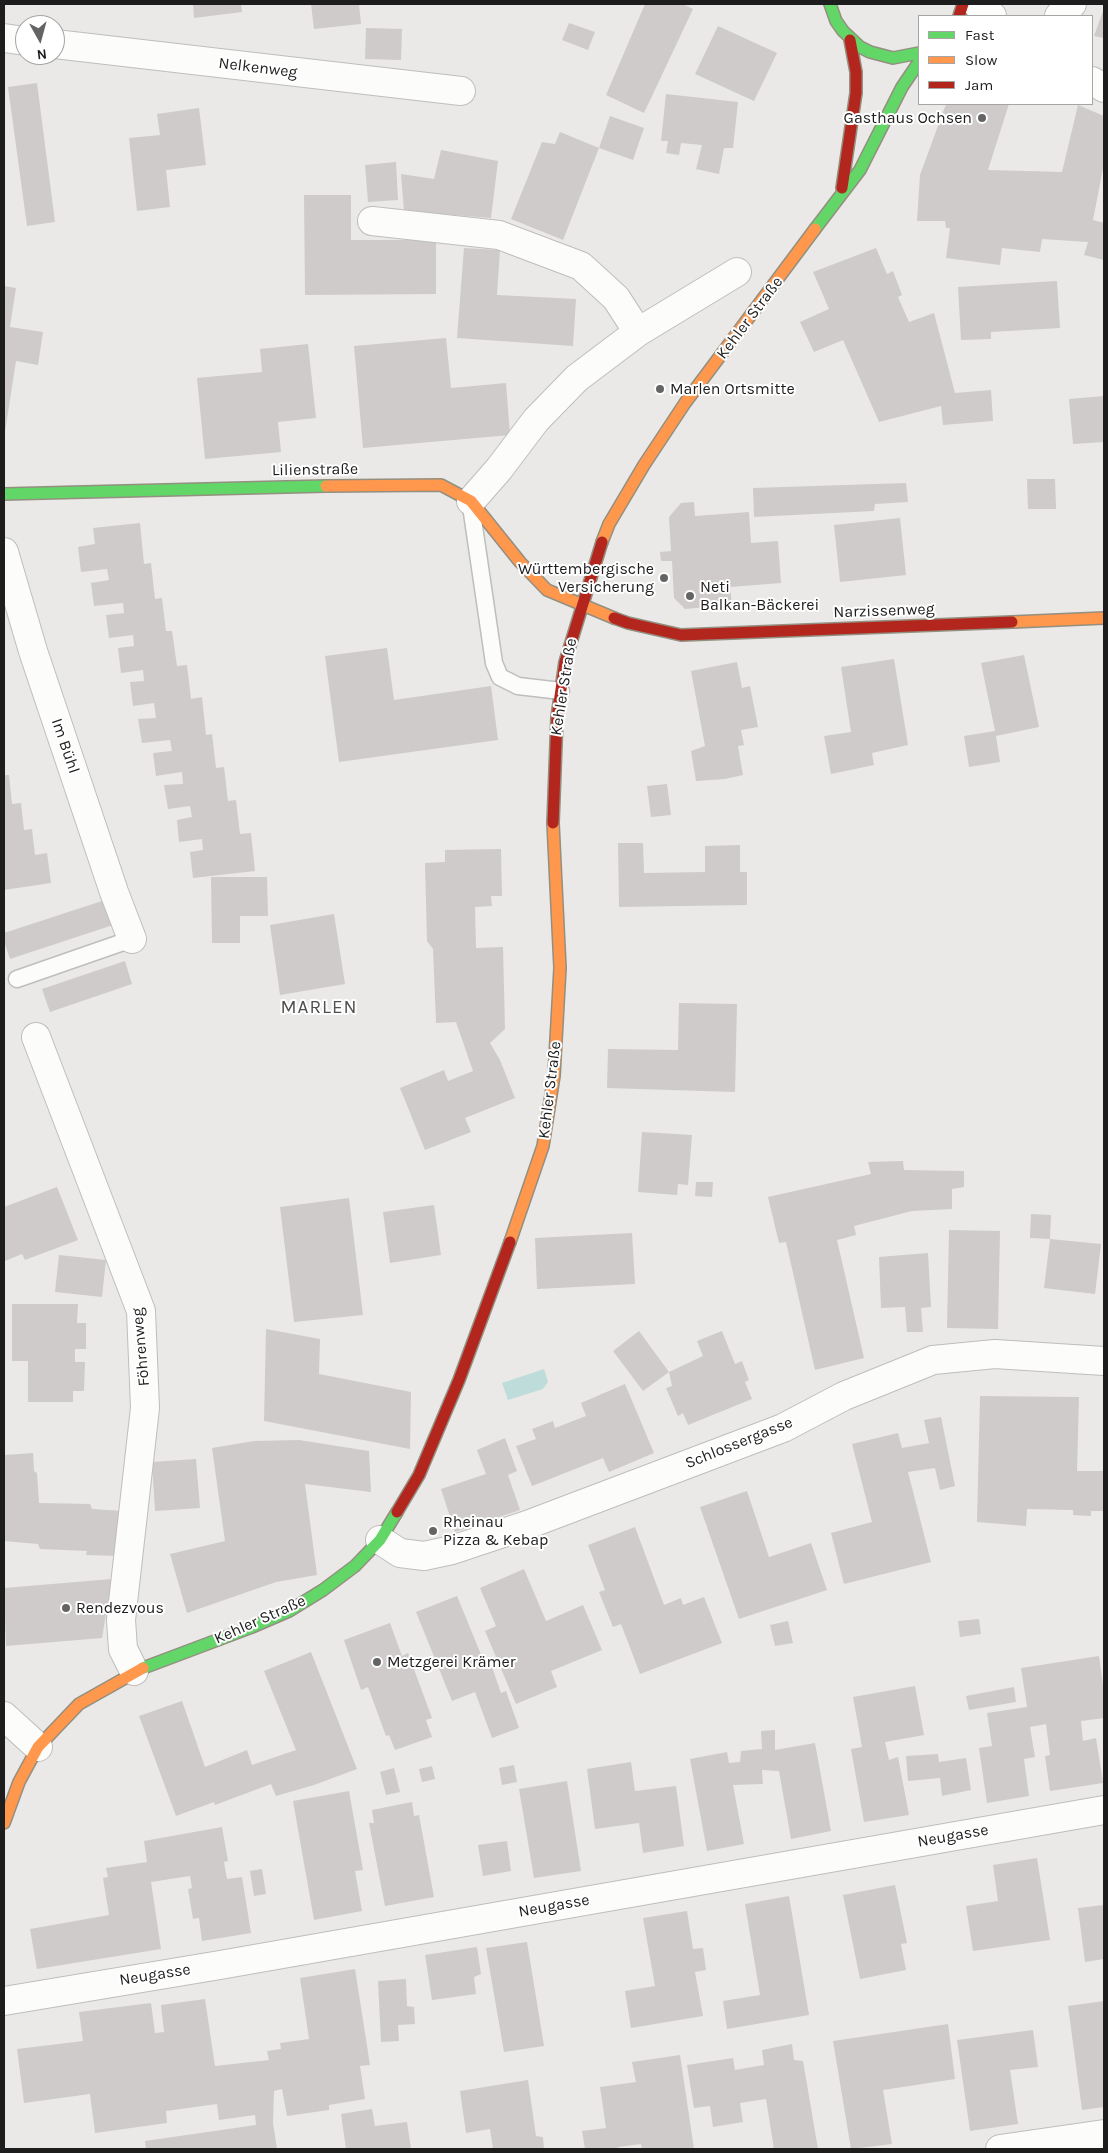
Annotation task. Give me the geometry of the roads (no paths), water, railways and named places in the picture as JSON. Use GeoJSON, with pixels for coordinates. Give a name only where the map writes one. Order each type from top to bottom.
{"type":"FeatureCollection","features":[{"type":"Feature","properties":{"kind":"main road"},"geometry":{"type":"LineString","coordinates":[[821,4],[831,7]]}},
{"type":"Feature","properties":{"kind":"main road","name":"Kehler Straße"},"geometry":{"type":"LineString","coordinates":[[831,7],[842,31],[860,47],[881,56],[905,57],[918,54]]}},
{"type":"Feature","properties":{"kind":"main road","name":"Kehler Straße"},"geometry":{"type":"LineString","coordinates":[[840,199],[846,172],[856,94],[856,72],[850,40]]}},
{"type":"Feature","properties":{"kind":"main road","name":"Kehler Straße"},"geometry":{"type":"LineString","coordinates":[[4,1823],[19,1782],[38,1747],[79,1704],[134,1671],[289,1611],[323,1590],[355,1566],[380,1540],[419,1475],[459,1380],[525,1201],[543,1146],[554,1076],[560,968],[553,819],[557,716],[565,662],[580,606],[609,524],[644,465],[685,403],[860,170],[902,87],[918,63]]}},
{"type":"Feature","properties":{"kind":"main road","name":"Lilienstraße"},"geometry":{"type":"LineString","coordinates":[[4,494],[410,484],[441,486],[471,501],[520,562],[547,590],[580,606]]}},
{"type":"Feature","properties":{"kind":"main road","name":"Narzissenweg"},"geometry":{"type":"LineString","coordinates":[[580,606],[628,623],[681,635],[1104,618]]}},
{"type":"Feature","properties":{"kind":"street"},"geometry":{"type":"LineString","coordinates":[[977,4],[991,15]]}},
{"type":"Feature","properties":{"kind":"street"},"geometry":{"type":"LineString","coordinates":[[1060,15],[1072,4]]}},
{"type":"Feature","properties":{"kind":"street","name":"Nelkenweg"},"geometry":{"type":"LineString","coordinates":[[65,45],[461,91]]}},
{"type":"Feature","properties":{"kind":"street"},"geometry":{"type":"LineString","coordinates":[[1093,82],[1104,88]]}},
{"type":"Feature","properties":{"kind":"street"},"geometry":{"type":"LineString","coordinates":[[372,221],[499,235],[581,266],[616,298],[638,332]]}},
{"type":"Feature","properties":{"kind":"street"},"geometry":{"type":"LineString","coordinates":[[471,501],[499,469],[536,420],[577,378],[638,332],[737,272]]}},
{"type":"Feature","properties":{"kind":"street","name":"Im Bühl"},"geometry":{"type":"LineString","coordinates":[[4,552],[36,661],[114,892],[132,939]]}},
{"type":"Feature","properties":{"kind":"street","name":"Föhrenweg"},"geometry":{"type":"LineString","coordinates":[[36,1037],[141,1311],[145,1408],[121,1620],[124,1649],[134,1671]]}},
{"type":"Feature","properties":{"kind":"street","name":"Schlossergasse"},"geometry":{"type":"LineString","coordinates":[[380,1540],[400,1553],[424,1556],[452,1550],[527,1525],[783,1428],[844,1396],[933,1360],[995,1354],[1104,1362]]}},
{"type":"Feature","properties":{"kind":"street"},"geometry":{"type":"LineString","coordinates":[[4,1716],[38,1747]]}},
{"type":"Feature","properties":{"kind":"street","name":"Neugasse"},"geometry":{"type":"LineString","coordinates":[[4,2001],[307,1950],[1104,1810]]}},
{"type":"Feature","properties":{"kind":"street"},"geometry":{"type":"LineString","coordinates":[[1000,2149],[1104,2134]]}},
{"type":"Feature","properties":{"kind":"lane"},"geometry":{"type":"LineString","coordinates":[[471,501],[494,662],[500,678],[518,686],[561,691]]}},
{"type":"Feature","properties":{"kind":"lane"},"geometry":{"type":"LineString","coordinates":[[18,979],[132,939]]}},
{"type":"Feature","properties":{"kind":"water"},"geometry":{"type":"Polygon","coordinates":[[[544,1369],[548,1382],[543,1389],[508,1400],[502,1383],[544,1369]]]}},
{"type":"Feature","properties":{"kind":"place","name":"Gasthaus Ochsen"},"geometry":{"type":"Point","coordinates":[982,118]}},
{"type":"Feature","properties":{"kind":"place","name":"Marlen Ortsmitte"},"geometry":{"type":"Point","coordinates":[660,389]}},
{"type":"Feature","properties":{"kind":"place","name":"Württembergische Versicherung"},"geometry":{"type":"Point","coordinates":[664,578]}},
{"type":"Feature","properties":{"kind":"place","name":"Neti Balkan-Bäckerei"},"geometry":{"type":"Point","coordinates":[690,596]}},
{"type":"Feature","properties":{"kind":"place","name":"Rheinau Pizza & Kebap"},"geometry":{"type":"Point","coordinates":[433,1531]}},
{"type":"Feature","properties":{"kind":"place","name":"Rendezvous"},"geometry":{"type":"Point","coordinates":[66,1608]}},
{"type":"Feature","properties":{"kind":"place","name":"Metzgerei Krämer"},"geometry":{"type":"Point","coordinates":[377,1662]}},
{"type":"Feature","properties":{"kind":"district","name":"MARLEN"},"geometry":{"type":"Point","coordinates":[319,1008]}}]}
